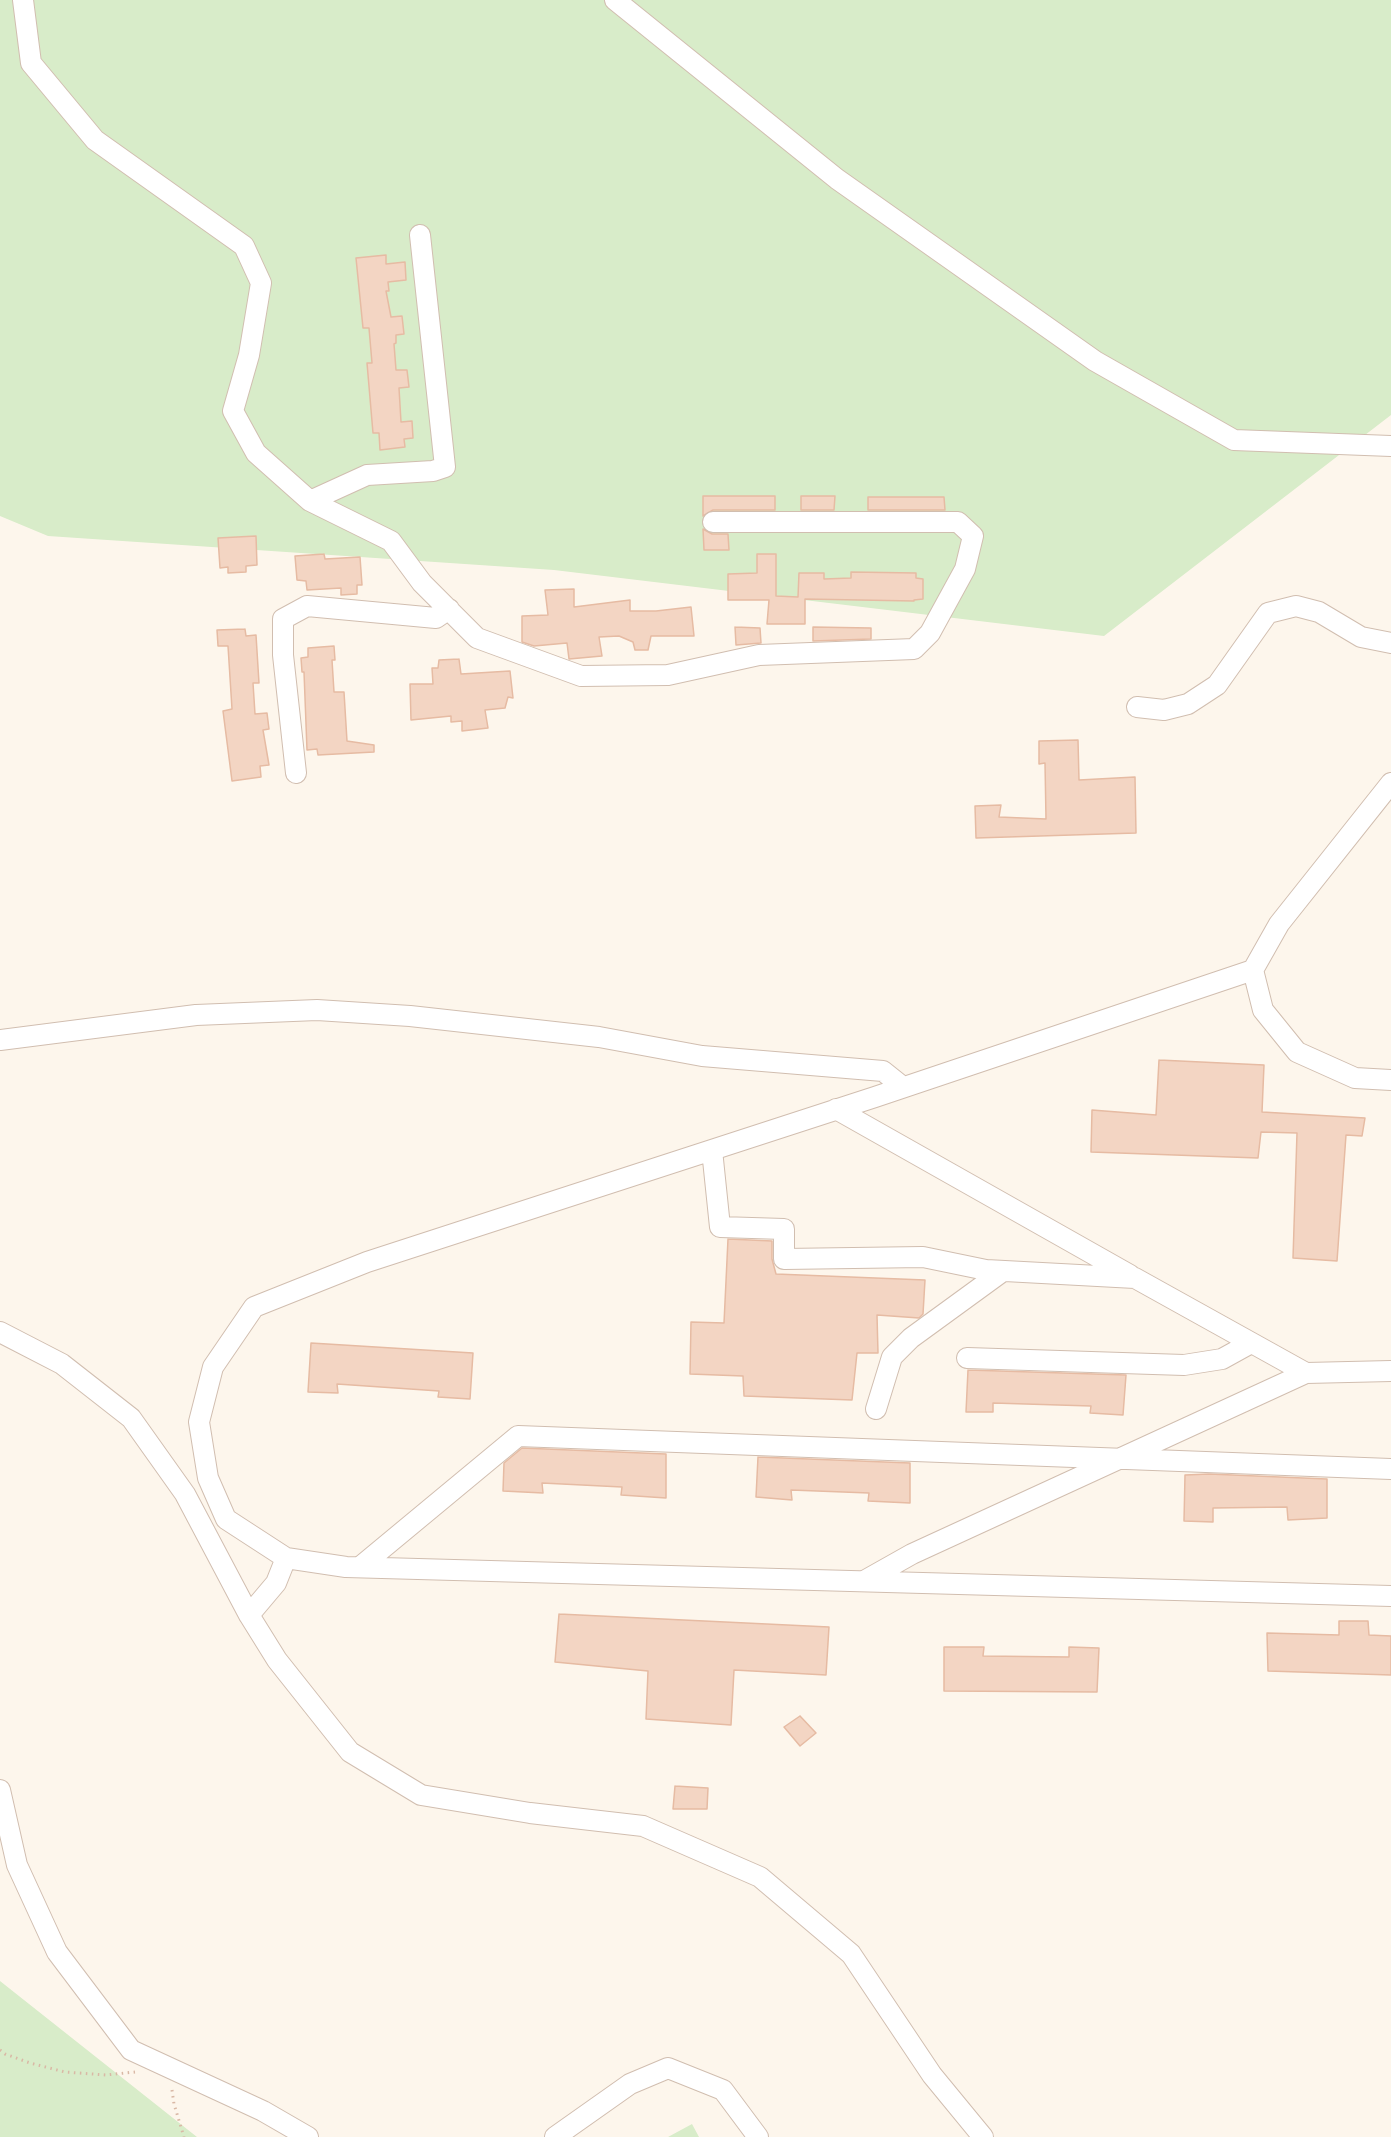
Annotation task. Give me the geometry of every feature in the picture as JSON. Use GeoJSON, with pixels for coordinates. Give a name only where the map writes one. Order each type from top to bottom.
{"type":"FeatureCollection","features":[{"type":"Feature","properties":{"kind":"street"},"geometry":{"type":"LineString","coordinates":[[23,0],[31,63],[95,140],[244,246],[261,283],[249,355],[233,411],[256,453],[310,501],[391,541],[422,582],[477,638],[581,676],[668,675],[759,655],[914,649],[930,633],[965,569],[973,536],[958,522],[713,522]]}},
{"type":"Feature","properties":{"kind":"street"},"geometry":{"type":"LineString","coordinates":[[615,0],[837,179],[1105,367],[1234,440],[1391,446]]}},
{"type":"Feature","properties":{"kind":"street"},"geometry":{"type":"LineString","coordinates":[[310,501],[367,475],[433,471],[446,467],[420,234]]}},
{"type":"Feature","properties":{"kind":"street"},"geometry":{"type":"LineString","coordinates":[[296,773],[283,655],[283,619],[307,606],[436,618],[449,609]]}},
{"type":"Feature","properties":{"kind":"street"},"geometry":{"type":"LineString","coordinates":[[1137,707],[1164,710],[1188,704],[1217,685],[1268,613],[1296,606],[1319,612],[1361,637],[1391,644]]}},
{"type":"Feature","properties":{"kind":"street"},"geometry":{"type":"LineString","coordinates":[[1391,783],[1279,924],[1253,970],[367,1262],[254,1307],[213,1367],[199,1422],[207,1478],[226,1519],[286,1558],[360,1567],[1391,1596]]}},
{"type":"Feature","properties":{"kind":"street"},"geometry":{"type":"LineString","coordinates":[[1253,970],[1263,1010],[1297,1052],[1355,1078],[1391,1080]]}},
{"type":"Feature","properties":{"kind":"street"},"geometry":{"type":"LineString","coordinates":[[0,1040],[196,1015],[317,1010],[410,1016],[599,1037],[702,1056],[883,1071],[903,1087]]}},
{"type":"Feature","properties":{"kind":"street"},"geometry":{"type":"LineString","coordinates":[[836,1109],[1306,1373]]}},
{"type":"Feature","properties":{"kind":"street"},"geometry":{"type":"LineString","coordinates":[[712,1150],[720,1227],[784,1229],[784,1259],[923,1257],[986,1270],[1135,1278]]}},
{"type":"Feature","properties":{"kind":"street"},"geometry":{"type":"LineString","coordinates":[[876,1409],[892,1357],[911,1338],[1003,1271]]}},
{"type":"Feature","properties":{"kind":"street"},"geometry":{"type":"LineString","coordinates":[[0,1332],[62,1364],[131,1418],[185,1494],[249,1616],[277,1660],[350,1752],[422,1795],[530,1813],[643,1826],[760,1877],[851,1954],[932,2075],[982,2137]]}},
{"type":"Feature","properties":{"kind":"street"},"geometry":{"type":"LineString","coordinates":[[967,1358],[1184,1365],[1222,1359],[1251,1342]]}},
{"type":"Feature","properties":{"kind":"street"},"geometry":{"type":"LineString","coordinates":[[864,1581],[912,1554],[1116,1458],[1306,1373],[1391,1371]]}},
{"type":"Feature","properties":{"kind":"street"},"geometry":{"type":"LineString","coordinates":[[360,1567],[518,1436],[1391,1469]]}},
{"type":"Feature","properties":{"kind":"street"},"geometry":{"type":"LineString","coordinates":[[249,1616],[276,1583],[286,1558]]}},
{"type":"Feature","properties":{"kind":"street"},"geometry":{"type":"LineString","coordinates":[[0,1790],[17,1865],[57,1952],[132,2050],[263,2111],[308,2137]]}},
{"type":"Feature","properties":{"kind":"street"},"geometry":{"type":"LineString","coordinates":[[555,2137],[630,2084],[668,2068],[723,2090],[758,2137]]}},
{"type":"Feature","properties":{"kind":"path"},"geometry":{"type":"LineString","coordinates":[[0,2050],[4,2054],[30,2063],[65,2072],[106,2075],[135,2072],[162,2064],[184,2137]]}},
{"type":"Feature","properties":{"kind":"green space"},"geometry":{"type":"Polygon","coordinates":[[[0,0],[1391,0],[1391,415],[1104,636],[554,570],[48,536],[0,516],[0,0]]]}},
{"type":"Feature","properties":{"kind":"green space"},"geometry":{"type":"Polygon","coordinates":[[[0,1981],[197,2137],[0,2137],[0,1981]]]}},
{"type":"Feature","properties":{"kind":"green space"},"geometry":{"type":"Polygon","coordinates":[[[692,2124],[699,2137],[668,2137],[692,2124]]]}},
{"type":"Feature","properties":{"kind":"building"},"geometry":{"type":"Polygon","coordinates":[[[386,255],[386,264],[405,262],[406,280],[388,282],[389,291],[386,291],[391,317],[402,316],[404,334],[396,335],[394,344],[396,370],[407,370],[409,387],[399,388],[401,422],[412,421],[413,438],[404,439],[405,447],[380,450],[379,433],[373,433],[367,363],[372,363],[369,328],[363,328],[356,258],[386,255]]]}},
{"type":"Feature","properties":{"kind":"building"},"geometry":{"type":"Polygon","coordinates":[[[703,496],[775,496],[775,510],[713,510],[703,516],[703,496]]]}},
{"type":"Feature","properties":{"kind":"building"},"geometry":{"type":"Polygon","coordinates":[[[801,496],[835,496],[834,510],[801,510],[801,496]]]}},
{"type":"Feature","properties":{"kind":"building"},"geometry":{"type":"Polygon","coordinates":[[[868,497],[944,497],[945,510],[868,510],[868,497]]]}},
{"type":"Feature","properties":{"kind":"building"},"geometry":{"type":"Polygon","coordinates":[[[703,529],[712,534],[728,534],[729,550],[704,550],[703,529]]]}},
{"type":"Feature","properties":{"kind":"building"},"geometry":{"type":"Polygon","coordinates":[[[256,536],[257,565],[246,566],[246,572],[228,573],[228,567],[220,568],[218,538],[256,536]]]}},
{"type":"Feature","properties":{"kind":"building"},"geometry":{"type":"Polygon","coordinates":[[[324,554],[325,559],[360,557],[362,585],[357,585],[357,594],[341,595],[341,588],[307,590],[306,581],[297,580],[295,556],[324,554]]]}},
{"type":"Feature","properties":{"kind":"building"},"geometry":{"type":"Polygon","coordinates":[[[757,554],[776,554],[776,596],[798,597],[799,573],[824,573],[824,579],[851,578],[851,572],[916,573],[916,578],[923,579],[923,599],[914,601],[805,599],[805,624],[767,624],[769,600],[728,600],[728,574],[757,573],[757,554]]]}},
{"type":"Feature","properties":{"kind":"building"},"geometry":{"type":"Polygon","coordinates":[[[574,589],[574,607],[630,600],[630,611],[691,607],[694,636],[651,636],[648,650],[635,650],[633,642],[619,636],[599,637],[602,656],[569,659],[567,643],[534,646],[522,642],[522,616],[548,615],[545,590],[574,589]]]}},
{"type":"Feature","properties":{"kind":"building"},"geometry":{"type":"Polygon","coordinates":[[[735,627],[760,628],[761,643],[736,645],[735,627]]]}},
{"type":"Feature","properties":{"kind":"building"},"geometry":{"type":"Polygon","coordinates":[[[813,627],[871,628],[871,639],[813,641],[813,627]]]}},
{"type":"Feature","properties":{"kind":"building"},"geometry":{"type":"Polygon","coordinates":[[[245,629],[246,636],[256,635],[259,683],[253,683],[255,714],[267,713],[269,729],[263,730],[269,765],[260,766],[261,777],[232,781],[223,711],[232,709],[228,646],[218,646],[217,630],[245,629]]]}},
{"type":"Feature","properties":{"kind":"building"},"geometry":{"type":"Polygon","coordinates":[[[334,646],[335,660],[332,660],[334,692],[344,692],[347,741],[374,745],[374,752],[318,755],[317,749],[307,750],[304,672],[302,672],[301,658],[308,657],[308,648],[334,646]]]}},
{"type":"Feature","properties":{"kind":"building"},"geometry":{"type":"Polygon","coordinates":[[[459,659],[461,674],[510,671],[513,698],[508,697],[505,708],[485,710],[488,728],[462,731],[462,721],[451,722],[451,716],[411,720],[410,684],[433,684],[432,668],[438,668],[439,660],[459,659]]]}},
{"type":"Feature","properties":{"kind":"building"},"geometry":{"type":"Polygon","coordinates":[[[1078,740],[1079,780],[1135,777],[1136,833],[976,838],[975,806],[1001,805],[999,817],[1046,819],[1045,763],[1039,764],[1039,741],[1078,740]]]}},
{"type":"Feature","properties":{"kind":"building"},"geometry":{"type":"Polygon","coordinates":[[[1159,1060],[1264,1065],[1262,1112],[1365,1118],[1362,1136],[1346,1135],[1337,1261],[1293,1258],[1297,1133],[1261,1132],[1258,1158],[1091,1152],[1092,1110],[1156,1115],[1159,1060]]]}},
{"type":"Feature","properties":{"kind":"building"},"geometry":{"type":"Polygon","coordinates":[[[728,1239],[772,1241],[772,1259],[776,1274],[925,1280],[923,1314],[919,1318],[877,1315],[878,1353],[857,1353],[852,1400],[744,1396],[743,1376],[690,1374],[691,1322],[724,1323],[728,1239]]]}},
{"type":"Feature","properties":{"kind":"building"},"geometry":{"type":"Polygon","coordinates":[[[311,1343],[473,1353],[470,1399],[438,1397],[439,1391],[337,1384],[338,1393],[308,1392],[311,1343]]]}},
{"type":"Feature","properties":{"kind":"building"},"geometry":{"type":"Polygon","coordinates":[[[968,1370],[1126,1375],[1123,1415],[1090,1413],[1091,1406],[993,1403],[993,1412],[966,1412],[968,1370]]]}},
{"type":"Feature","properties":{"kind":"building"},"geometry":{"type":"Polygon","coordinates":[[[522,1448],[666,1454],[666,1498],[621,1495],[622,1487],[542,1483],[543,1493],[503,1491],[504,1463],[522,1448]]]}},
{"type":"Feature","properties":{"kind":"building"},"geometry":{"type":"Polygon","coordinates":[[[758,1457],[910,1463],[910,1503],[868,1501],[869,1493],[791,1490],[792,1500],[756,1497],[758,1457]]]}},
{"type":"Feature","properties":{"kind":"building"},"geometry":{"type":"Polygon","coordinates":[[[1185,1475],[1327,1479],[1327,1518],[1288,1520],[1287,1507],[1213,1508],[1213,1522],[1184,1521],[1185,1475]]]}},
{"type":"Feature","properties":{"kind":"building"},"geometry":{"type":"Polygon","coordinates":[[[559,1614],[829,1627],[826,1675],[734,1670],[731,1725],[646,1719],[648,1671],[555,1662],[559,1614]]]}},
{"type":"Feature","properties":{"kind":"building"},"geometry":{"type":"Polygon","coordinates":[[[1339,1621],[1368,1621],[1369,1635],[1391,1636],[1391,1675],[1268,1671],[1267,1633],[1339,1635],[1339,1621]]]}},
{"type":"Feature","properties":{"kind":"building"},"geometry":{"type":"Polygon","coordinates":[[[944,1647],[984,1647],[983,1656],[1069,1657],[1069,1647],[1099,1648],[1097,1692],[944,1691],[944,1647]]]}},
{"type":"Feature","properties":{"kind":"building"},"geometry":{"type":"Polygon","coordinates":[[[800,1716],[816,1733],[800,1746],[784,1727],[800,1716]]]}},
{"type":"Feature","properties":{"kind":"building"},"geometry":{"type":"Polygon","coordinates":[[[675,1786],[708,1788],[707,1809],[673,1809],[675,1786]]]}}]}
